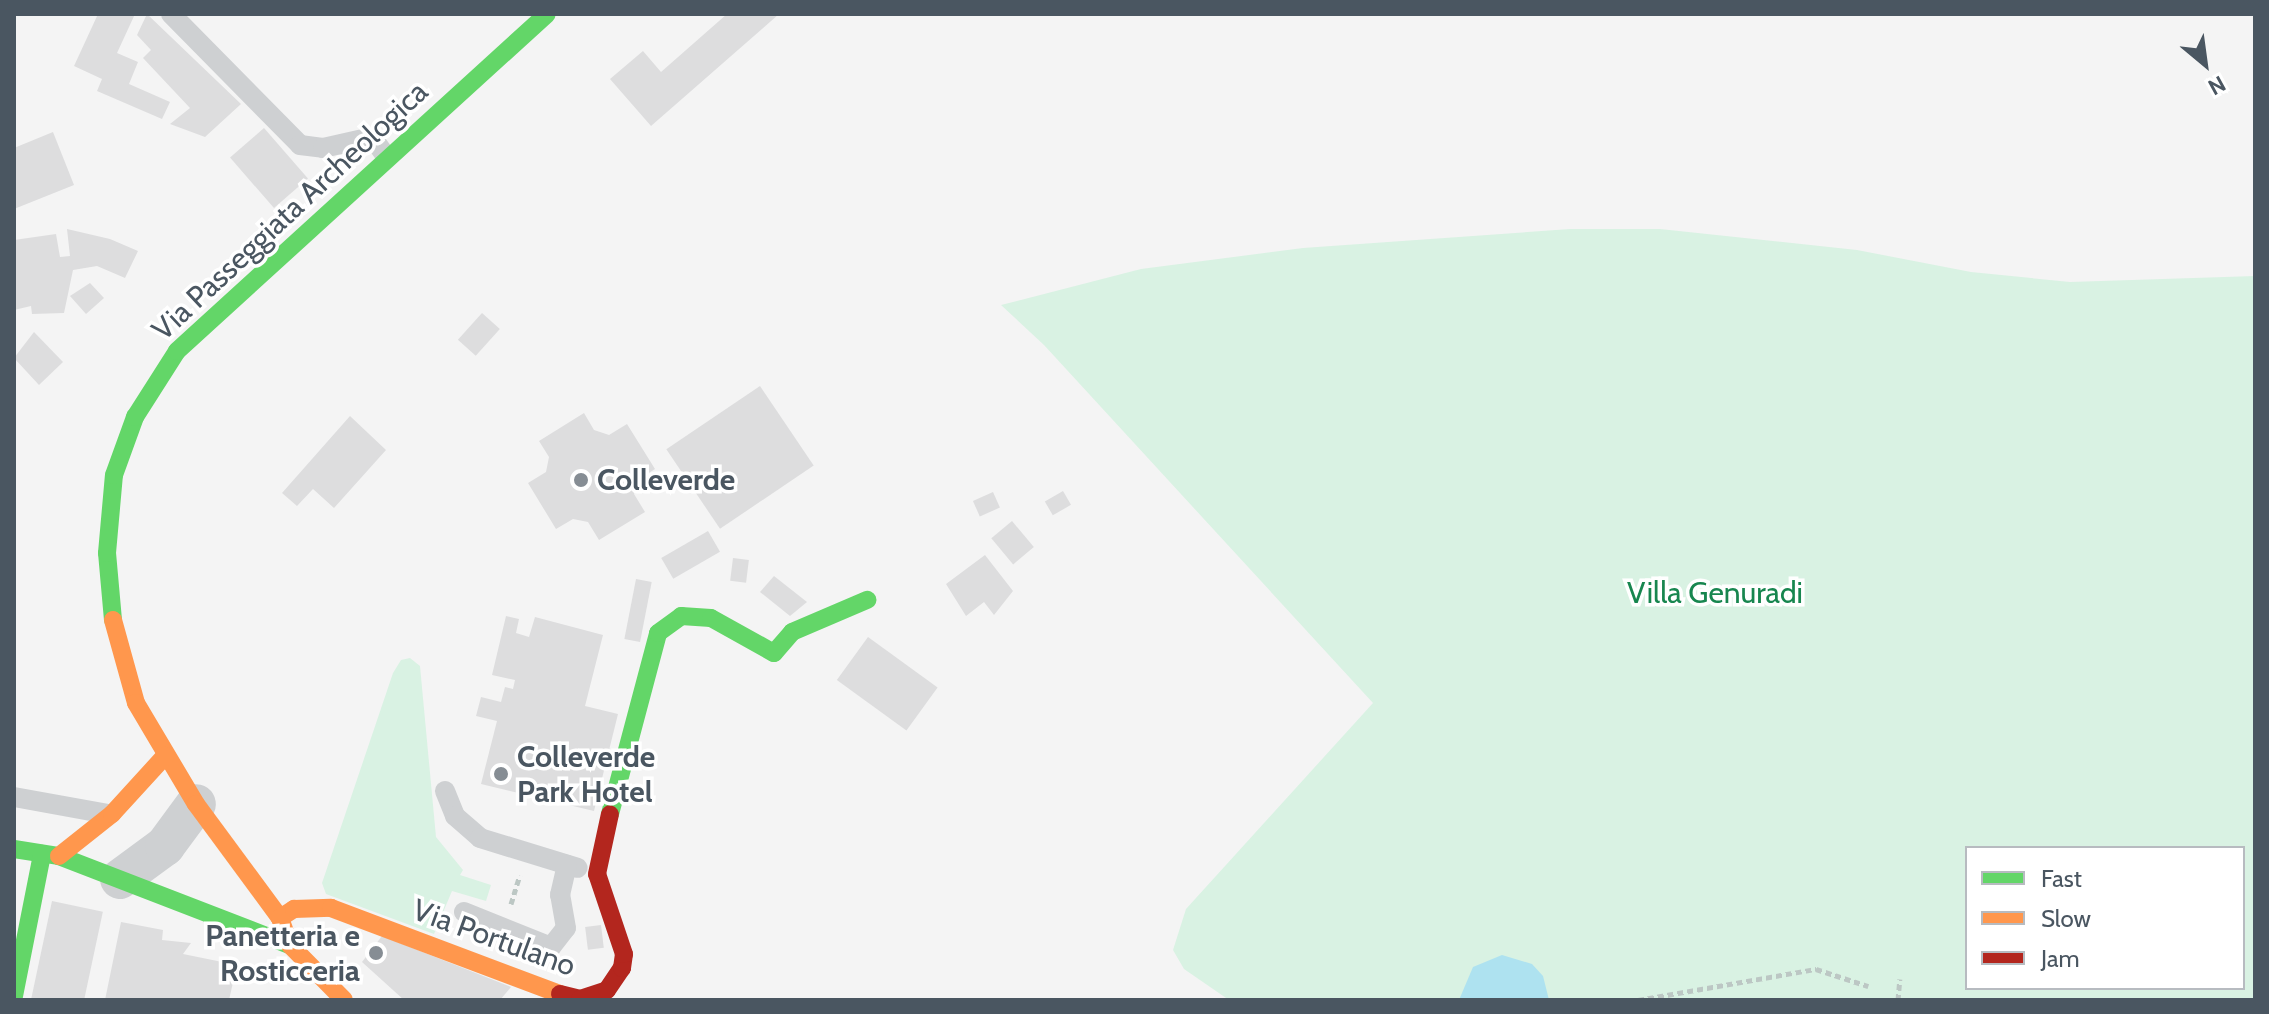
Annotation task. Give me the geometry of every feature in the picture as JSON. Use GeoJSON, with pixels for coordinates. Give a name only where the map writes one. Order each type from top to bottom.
{"type":"FeatureCollection","features":[{"type":"Feature","properties":{"kind":"street","name":"Via Passeggiata Archeologica"},"geometry":{"type":"LineString","coordinates":[[290,945],[280,918],[196,804],[165,756],[126,674],[110,608],[108,515],[123,446],[152,384],[177,351],[386,156],[547,14]]}},
{"type":"Feature","properties":{"kind":"street"},"geometry":{"type":"LineString","coordinates":[[597,874],[658,633],[681,616],[711,618],[774,653],[792,632],[867,600]]}},
{"type":"Feature","properties":{"kind":"street"},"geometry":{"type":"LineString","coordinates":[[14,996],[51,855],[112,814],[165,756]]}},
{"type":"Feature","properties":{"kind":"street"},"geometry":{"type":"LineString","coordinates":[[120,879],[165,846],[196,804]]}},
{"type":"Feature","properties":{"kind":"street"},"geometry":{"type":"LineString","coordinates":[[14,849],[51,855],[290,945],[344,1000]]}},
{"type":"Feature","properties":{"kind":"street","name":"Via Portulano"},"geometry":{"type":"LineString","coordinates":[[280,918],[294,909],[331,908],[550,996],[594,996],[607,990],[622,968],[621,940],[597,874]]}},
{"type":"Feature","properties":{"kind":"lane"},"geometry":{"type":"LineString","coordinates":[[171,14],[300,145],[323,148],[372,137],[386,156]]}},
{"type":"Feature","properties":{"kind":"lane"},"geometry":{"type":"LineString","coordinates":[[445,791],[455,816],[467,829],[525,853],[597,874]]}},
{"type":"Feature","properties":{"kind":"lane"},"geometry":{"type":"LineString","coordinates":[[14,797],[112,814]]}},
{"type":"Feature","properties":{"kind":"lane"},"geometry":{"type":"LineString","coordinates":[[464,912],[551,947],[561,940],[566,928],[560,895],[567,865]]}},
{"type":"Feature","properties":{"kind":"path"},"geometry":{"type":"LineString","coordinates":[[503,927],[525,853]]}},
{"type":"Feature","properties":{"kind":"path"},"geometry":{"type":"LineString","coordinates":[[1638,1000],[1816,969],[1868,986]]}},
{"type":"Feature","properties":{"kind":"path"},"geometry":{"type":"LineString","coordinates":[[1898,1000],[1900,979]]}},
{"type":"Feature","properties":{"kind":"green space","name":"Villa Genuradi"},"geometry":{"type":"Polygon","coordinates":[[[1570,229],[1660,229],[1857,250],[1971,272],[2070,282],[2255,276],[2255,1000],[1229,1000],[1184,969],[1173,950],[1186,909],[1373,703],[1044,345],[1001,305],[1141,269],[1303,248],[1570,229]]]}},
{"type":"Feature","properties":{"kind":"green space"},"geometry":{"type":"Polygon","coordinates":[[[410,658],[420,666],[436,837],[463,870],[460,875],[491,885],[486,901],[452,891],[434,934],[326,894],[322,883],[393,673],[401,660],[410,658]]]}},
{"type":"Feature","properties":{"kind":"water"},"geometry":{"type":"Polygon","coordinates":[[[1502,955],[1532,964],[1543,976],[1549,1000],[1459,1000],[1473,967],[1502,955]]]}},
{"type":"Feature","properties":{"kind":"building"},"geometry":{"type":"Polygon","coordinates":[[[98,14],[135,14],[117,53],[138,62],[129,84],[170,102],[162,119],[97,91],[102,79],[74,66],[98,14]]]}},
{"type":"Feature","properties":{"kind":"building"},"geometry":{"type":"Polygon","coordinates":[[[147,14],[241,104],[205,137],[170,124],[190,108],[143,58],[151,50],[137,35],[147,14]]]}},
{"type":"Feature","properties":{"kind":"building"},"geometry":{"type":"Polygon","coordinates":[[[727,14],[779,14],[651,126],[610,79],[643,51],[661,72],[727,14]]]}},
{"type":"Feature","properties":{"kind":"building"},"geometry":{"type":"Polygon","coordinates":[[[264,128],[308,179],[274,208],[230,158],[264,128]]]}},
{"type":"Feature","properties":{"kind":"building"},"geometry":{"type":"Polygon","coordinates":[[[53,132],[74,185],[14,209],[14,148],[53,132]]]}},
{"type":"Feature","properties":{"kind":"building"},"geometry":{"type":"Polygon","coordinates":[[[67,229],[110,239],[138,251],[125,278],[97,266],[73,270],[64,313],[32,314],[31,306],[14,310],[14,240],[56,234],[60,257],[70,256],[67,229]]]}},
{"type":"Feature","properties":{"kind":"building"},"geometry":{"type":"Polygon","coordinates":[[[90,283],[104,298],[86,314],[70,296],[90,283]]]}},
{"type":"Feature","properties":{"kind":"building"},"geometry":{"type":"Polygon","coordinates":[[[482,313],[500,329],[476,356],[458,340],[482,313]]]}},
{"type":"Feature","properties":{"kind":"building"},"geometry":{"type":"Polygon","coordinates":[[[34,332],[63,362],[39,385],[14,358],[34,332]]]}},
{"type":"Feature","properties":{"kind":"building"},"geometry":{"type":"Polygon","coordinates":[[[760,386],[814,466],[720,529],[666,449],[760,386]]]}},
{"type":"Feature","properties":{"kind":"building"},"geometry":{"type":"Polygon","coordinates":[[[584,413],[594,430],[609,435],[627,424],[655,469],[636,481],[634,494],[645,512],[599,540],[588,522],[573,519],[556,529],[528,483],[546,472],[549,457],[539,441],[584,413]]]}},
{"type":"Feature","properties":{"kind":"building"},"geometry":{"type":"Polygon","coordinates":[[[350,416],[386,450],[334,508],[313,489],[297,506],[282,493],[350,416]]]}},
{"type":"Feature","properties":{"kind":"building"},"geometry":{"type":"Polygon","coordinates":[[[1063,491],[1071,505],[1053,515],[1045,502],[1063,491]]]}},
{"type":"Feature","properties":{"kind":"building"},"geometry":{"type":"Polygon","coordinates":[[[993,492],[1000,508],[980,516],[973,501],[993,492]]]}},
{"type":"Feature","properties":{"kind":"building"},"geometry":{"type":"Polygon","coordinates":[[[1012,521],[1034,547],[1013,564],[991,538],[1012,521]]]}},
{"type":"Feature","properties":{"kind":"building"},"geometry":{"type":"Polygon","coordinates":[[[708,531],[720,552],[673,579],[661,558],[708,531]]]}},
{"type":"Feature","properties":{"kind":"building"},"geometry":{"type":"Polygon","coordinates":[[[985,555],[1013,591],[994,615],[984,602],[966,616],[946,584],[985,555]]]}},
{"type":"Feature","properties":{"kind":"building"},"geometry":{"type":"Polygon","coordinates":[[[733,558],[749,560],[746,583],[730,581],[733,558]]]}},
{"type":"Feature","properties":{"kind":"building"},"geometry":{"type":"Polygon","coordinates":[[[774,576],[807,602],[790,616],[760,592],[774,576]]]}},
{"type":"Feature","properties":{"kind":"building"},"geometry":{"type":"Polygon","coordinates":[[[636,579],[652,582],[640,642],[624,639],[636,579]]]}},
{"type":"Feature","properties":{"kind":"building"},"geometry":{"type":"Polygon","coordinates":[[[506,616],[519,619],[516,633],[529,637],[535,617],[603,635],[585,706],[618,714],[594,811],[481,784],[497,721],[476,716],[481,697],[501,702],[505,687],[513,689],[515,680],[492,675],[506,616]]]}},
{"type":"Feature","properties":{"kind":"building"},"geometry":{"type":"Polygon","coordinates":[[[868,637],[938,688],[906,730],[837,680],[868,637]]]}},
{"type":"Feature","properties":{"kind":"building"},"geometry":{"type":"Polygon","coordinates":[[[52,901],[103,912],[84,1000],[31,1000],[52,901]]]}},
{"type":"Feature","properties":{"kind":"building"},"geometry":{"type":"Polygon","coordinates":[[[121,922],[163,930],[162,940],[191,943],[183,954],[237,965],[229,1000],[105,1000],[121,922]]]}},
{"type":"Feature","properties":{"kind":"building"},"geometry":{"type":"Polygon","coordinates":[[[601,925],[604,948],[588,950],[585,927],[601,925]]]}},
{"type":"Feature","properties":{"kind":"building"},"geometry":{"type":"Polygon","coordinates":[[[382,936],[511,987],[500,1000],[404,1000],[362,962],[382,936]]]}},
{"type":"Feature","properties":{"kind":"traffic: fast"},"geometry":{"type":"LineString","coordinates":[[113,620],[107,553],[114,475],[135,417],[177,351],[547,14]]}},
{"type":"Feature","properties":{"kind":"traffic: fast"},"geometry":{"type":"LineString","coordinates":[[610,814],[658,633],[681,616],[711,618],[774,653],[792,632],[867,600]]}},
{"type":"Feature","properties":{"kind":"traffic: fast"},"geometry":{"type":"LineString","coordinates":[[14,849],[59,856],[290,945]]}},
{"type":"Feature","properties":{"kind":"traffic: fast"},"geometry":{"type":"LineString","coordinates":[[14,996],[42,854]]}},
{"type":"Feature","properties":{"kind":"traffic: slow"},"geometry":{"type":"LineString","coordinates":[[113,620],[136,703],[196,804],[280,918],[290,945],[344,1000]]}},
{"type":"Feature","properties":{"kind":"traffic: slow"},"geometry":{"type":"LineString","coordinates":[[59,856],[112,814],[165,756]]}},
{"type":"Feature","properties":{"kind":"traffic: slow"},"geometry":{"type":"LineString","coordinates":[[280,918],[294,909],[331,908],[560,994]]}},
{"type":"Feature","properties":{"kind":"traffic: jam"},"geometry":{"type":"LineString","coordinates":[[560,994],[580,999],[607,990],[622,968],[624,954],[597,874],[610,814]]}},
{"type":"Feature","properties":{"kind":"place","name":"Colleverde"},"geometry":{"type":"Point","coordinates":[581,480]}},
{"type":"Feature","properties":{"kind":"place","name":"Colleverde Park Hotel"},"geometry":{"type":"Point","coordinates":[501,774]}},
{"type":"Feature","properties":{"kind":"place","name":"Panetteria e Rosticceria"},"geometry":{"type":"Point","coordinates":[376,953]}}]}
